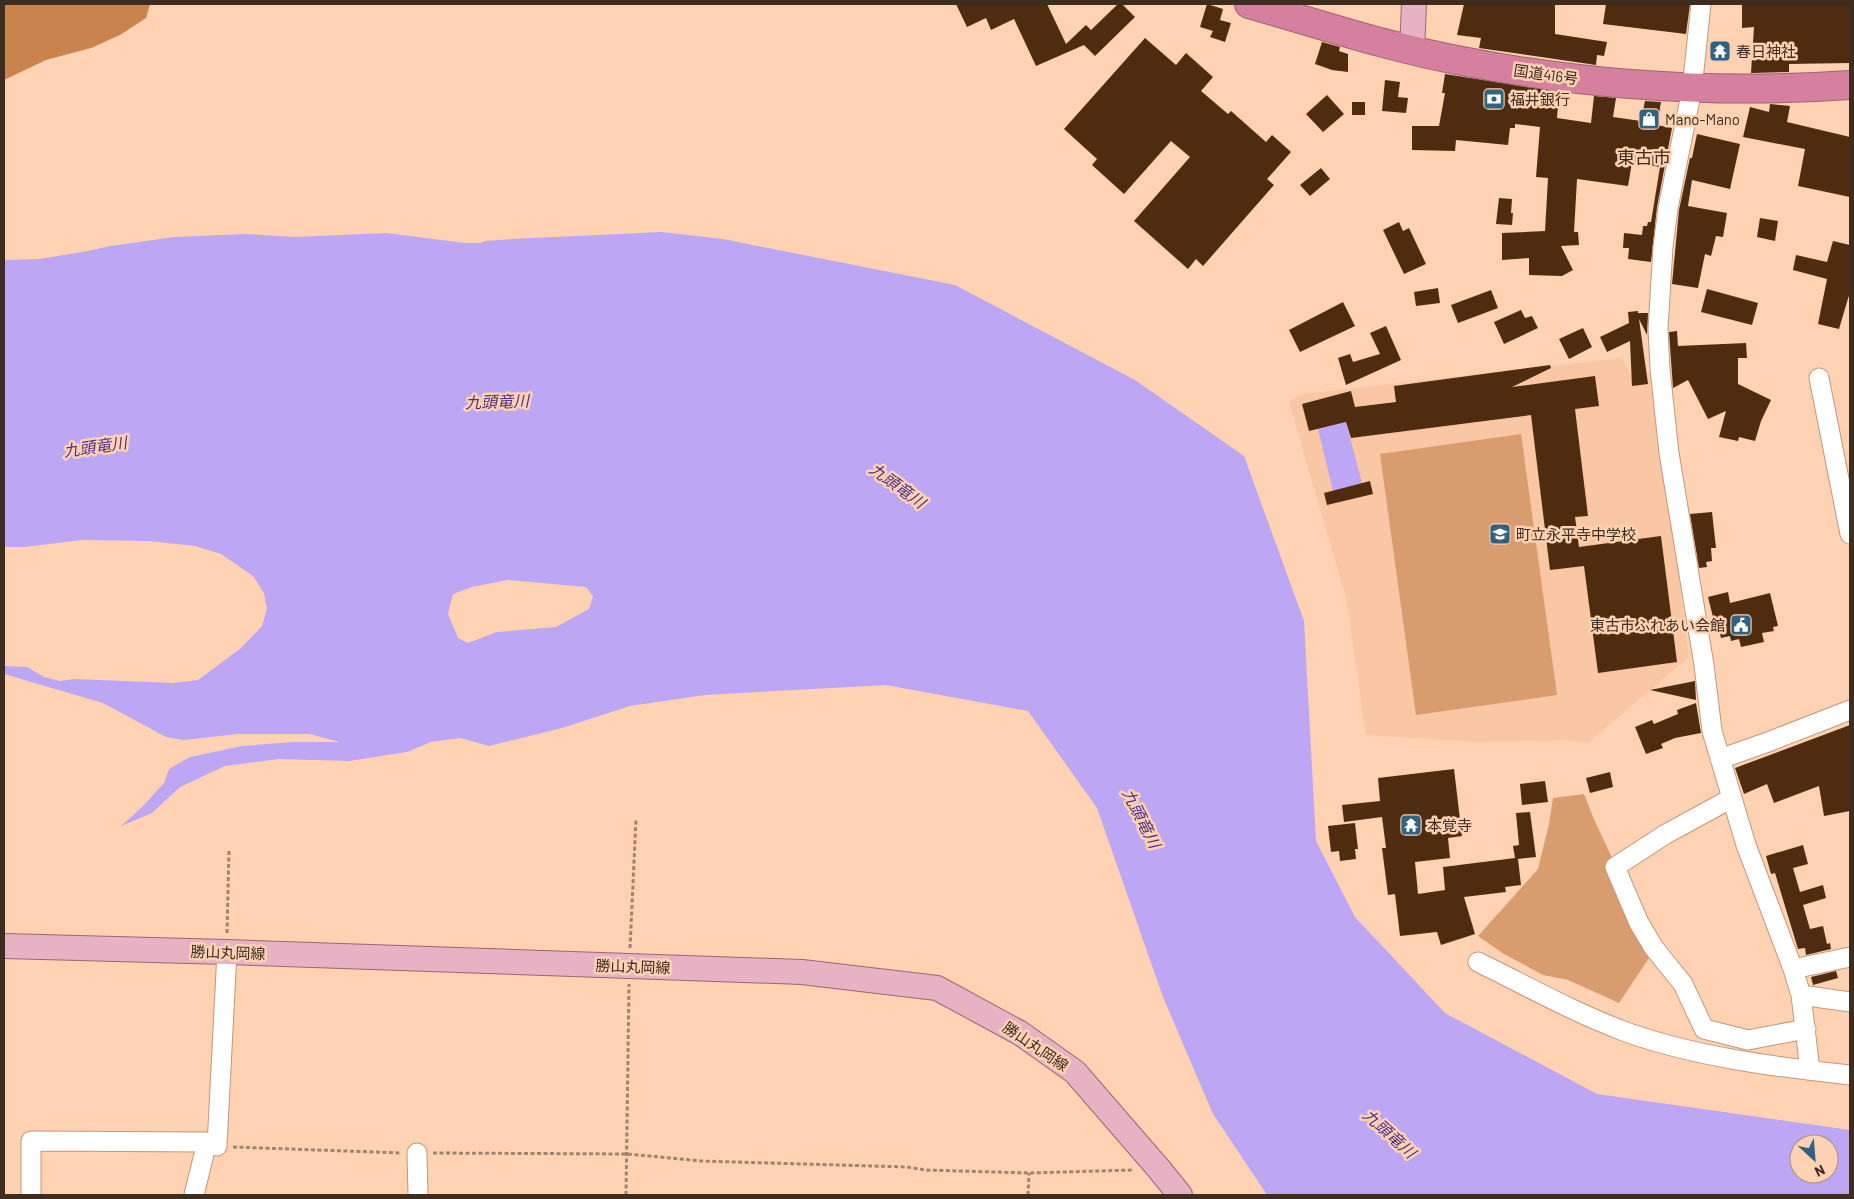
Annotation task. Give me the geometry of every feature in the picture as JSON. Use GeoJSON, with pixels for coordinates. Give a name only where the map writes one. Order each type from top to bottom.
{"type":"FeatureCollection","features":[{"type":"Feature","properties":{"kind":"highway","name":"国道416号"},"geometry":{"type":"LineString","coordinates":[[1250,4],[1412,50],[1462,61],[1534,73],[1692,89],[1793,89],[1850,85]]}},
{"type":"Feature","properties":{"kind":"main road"},"geometry":{"type":"LineString","coordinates":[[1412,50],[1414,4]]}},
{"type":"Feature","properties":{"kind":"main road","name":"勝山丸岡線"},"geometry":{"type":"LineString","coordinates":[[4,946],[802,972],[937,988],[1020,1033],[1075,1072],[1180,1195]]}},
{"type":"Feature","properties":{"kind":"street"},"geometry":{"type":"LineString","coordinates":[[1701,4],[1692,89],[1668,208],[1660,285],[1658,339],[1660,369],[1669,453],[1704,665],[1712,731],[1746,845],[1801,995],[1810,1070]]}},
{"type":"Feature","properties":{"kind":"street"},"geometry":{"type":"LineString","coordinates":[[1819,378],[1850,534]]}},
{"type":"Feature","properties":{"kind":"street"},"geometry":{"type":"LineString","coordinates":[[1720,759],[1850,710]]}},
{"type":"Feature","properties":{"kind":"street"},"geometry":{"type":"LineString","coordinates":[[1732,798],[1666,834],[1615,866],[1639,923],[1654,948],[1683,984],[1704,1029],[1748,1040],[1806,1030]]}},
{"type":"Feature","properties":{"kind":"street"},"geometry":{"type":"LineString","coordinates":[[194,1195],[212,1144],[226,952]]}},
{"type":"Feature","properties":{"kind":"street"},"geometry":{"type":"LineString","coordinates":[[1793,969],[1850,957]]}},
{"type":"Feature","properties":{"kind":"street"},"geometry":{"type":"LineString","coordinates":[[1478,962],[1581,1013],[1627,1032],[1688,1050],[1850,1075]]}},
{"type":"Feature","properties":{"kind":"street"},"geometry":{"type":"LineString","coordinates":[[1801,995],[1850,1002]]}},
{"type":"Feature","properties":{"kind":"street"},"geometry":{"type":"LineString","coordinates":[[31,1195],[31,1141],[212,1144]]}},
{"type":"Feature","properties":{"kind":"street"},"geometry":{"type":"LineString","coordinates":[[417,1153],[418,1195]]}},
{"type":"Feature","properties":{"kind":"path"},"geometry":{"type":"LineString","coordinates":[[626,1195],[629,966],[636,819]]}},
{"type":"Feature","properties":{"kind":"path"},"geometry":{"type":"LineString","coordinates":[[226,952],[229,851]]}},
{"type":"Feature","properties":{"kind":"path"},"geometry":{"type":"LineString","coordinates":[[212,1144],[417,1153],[628,1154],[701,1161],[907,1167],[926,1170],[1028,1173],[1159,1169]]}},
{"type":"Feature","properties":{"kind":"path"},"geometry":{"type":"LineString","coordinates":[[1028,1173],[1028,1195]]}},
{"type":"Feature","properties":{"kind":"shaded area"},"geometry":{"type":"Polygon","coordinates":[[[4,4],[150,4],[146,18],[120,35],[91,48],[46,60],[4,80],[4,4]]]}},
{"type":"Feature","properties":{"kind":"shaded area","name":"町立永平寺中学校"},"geometry":{"type":"Polygon","coordinates":[[[1622,358],[1631,375],[1653,373],[1689,657],[1588,743],[1566,740],[1479,742],[1366,735],[1347,602],[1289,401],[1301,394],[1622,358]]]}},
{"type":"Feature","properties":{"kind":"shaded area"},"geometry":{"type":"Polygon","coordinates":[[[1521,434],[1557,695],[1416,715],[1380,454],[1521,434]]]}},
{"type":"Feature","properties":{"kind":"shaded area"},"geometry":{"type":"Polygon","coordinates":[[[1584,794],[1653,952],[1619,1003],[1568,980],[1543,975],[1504,954],[1478,936],[1538,869],[1553,798],[1584,794]]]}},
{"type":"Feature","properties":{"kind":"water","name":"九頭竜川"},"geometry":{"type":"Polygon","coordinates":[[[661,232],[723,239],[955,285],[1135,380],[1244,456],[1304,621],[1316,841],[1355,917],[1445,1013],[1597,1094],[1850,1130],[1850,1195],[1267,1195],[1213,1114],[1163,997],[1097,808],[1028,711],[886,685],[705,695],[630,706],[562,728],[489,746],[460,738],[431,742],[407,752],[349,761],[279,759],[225,766],[180,787],[152,813],[121,826],[164,783],[169,769],[190,757],[242,746],[293,742],[340,742],[309,734],[238,734],[184,740],[166,737],[103,703],[4,674],[4,666],[27,667],[44,677],[60,681],[74,679],[173,683],[198,680],[241,648],[262,626],[267,609],[264,593],[253,576],[221,554],[195,546],[149,541],[81,540],[25,547],[4,547],[4,260],[39,259],[174,237],[246,234],[295,237],[386,233],[465,243],[661,232]],[[508,580],[472,587],[453,594],[448,614],[458,638],[468,643],[497,632],[556,627],[589,609],[593,596],[586,587],[508,580]]]}},
{"type":"Feature","properties":{"kind":"water"},"geometry":{"type":"Polygon","coordinates":[[[1346,422],[1362,483],[1333,491],[1318,429],[1346,422]]]}},
{"type":"Feature","properties":{"kind":"building"},"geometry":{"type":"Polygon","coordinates":[[[956,4],[1047,4],[1066,44],[1086,25],[1091,30],[1118,4],[1122,4],[1135,17],[1095,56],[1084,45],[1036,66],[1014,19],[991,30],[986,18],[967,27],[956,4]]]}},
{"type":"Feature","properties":{"kind":"building"},"geometry":{"type":"Polygon","coordinates":[[[1207,4],[1223,9],[1220,20],[1231,23],[1225,42],[1210,37],[1213,31],[1200,27],[1207,4]]]}},
{"type":"Feature","properties":{"kind":"building"},"geometry":{"type":"Polygon","coordinates":[[[1464,4],[1555,4],[1555,34],[1607,42],[1604,56],[1597,55],[1596,65],[1479,48],[1481,38],[1457,35],[1464,4]]]}},
{"type":"Feature","properties":{"kind":"building"},"geometry":{"type":"Polygon","coordinates":[[[1606,4],[1690,4],[1686,34],[1603,24],[1606,4]]]}},
{"type":"Feature","properties":{"kind":"building"},"geometry":{"type":"Polygon","coordinates":[[[1742,4],[1850,4],[1850,63],[1789,64],[1789,72],[1751,73],[1754,27],[1742,28],[1742,4]]]}},
{"type":"Feature","properties":{"kind":"building"},"geometry":{"type":"Polygon","coordinates":[[[1145,38],[1176,65],[1186,53],[1213,77],[1201,91],[1228,114],[1231,111],[1266,142],[1272,135],[1291,152],[1267,179],[1274,185],[1203,266],[1196,259],[1188,269],[1134,221],[1190,157],[1171,141],[1124,194],[1092,165],[1097,159],[1064,129],[1145,38]]]}},
{"type":"Feature","properties":{"kind":"building"},"geometry":{"type":"Polygon","coordinates":[[[1322,42],[1340,47],[1339,51],[1348,54],[1348,72],[1332,70],[1315,64],[1322,42]]]}},
{"type":"Feature","properties":{"kind":"building"},"geometry":{"type":"Polygon","coordinates":[[[1445,74],[1559,92],[1557,118],[1591,123],[1594,96],[1616,98],[1613,117],[1641,121],[1645,101],[1661,102],[1657,125],[1672,128],[1657,207],[1651,262],[1628,259],[1629,248],[1623,248],[1624,233],[1642,235],[1643,226],[1647,226],[1648,222],[1651,222],[1660,167],[1632,162],[1628,186],[1577,179],[1574,232],[1578,232],[1579,245],[1561,246],[1573,270],[1562,276],[1529,275],[1529,258],[1502,260],[1502,233],[1545,231],[1548,178],[1536,177],[1540,127],[1515,124],[1515,128],[1510,128],[1508,145],[1456,140],[1455,151],[1412,150],[1412,126],[1439,126],[1445,93],[1442,93],[1445,74]]]}},
{"type":"Feature","properties":{"kind":"building"},"geometry":{"type":"Polygon","coordinates":[[[1385,80],[1400,82],[1398,97],[1408,98],[1406,113],[1382,111],[1385,80]]]}},
{"type":"Feature","properties":{"kind":"building"},"geometry":{"type":"Polygon","coordinates":[[[1327,95],[1344,114],[1323,132],[1306,114],[1327,95]]]}},
{"type":"Feature","properties":{"kind":"building"},"geometry":{"type":"Polygon","coordinates":[[[1352,102],[1365,102],[1365,115],[1352,115],[1352,102]]]}},
{"type":"Feature","properties":{"kind":"building"},"geometry":{"type":"Polygon","coordinates":[[[1770,104],[1790,106],[1787,122],[1850,137],[1850,197],[1798,186],[1805,149],[1743,137],[1750,107],[1769,112],[1770,104]]]}},
{"type":"Feature","properties":{"kind":"building"},"geometry":{"type":"Polygon","coordinates":[[[1697,134],[1740,144],[1730,189],[1692,180],[1688,206],[1727,213],[1723,237],[1716,236],[1711,256],[1705,254],[1698,288],[1672,284],[1679,210],[1697,134]]]}},
{"type":"Feature","properties":{"kind":"building"},"geometry":{"type":"Polygon","coordinates":[[[1321,168],[1330,179],[1310,196],[1300,185],[1321,168]]]}},
{"type":"Feature","properties":{"kind":"building"},"geometry":{"type":"Polygon","coordinates":[[[1499,198],[1512,199],[1512,225],[1496,224],[1499,198]]]}},
{"type":"Feature","properties":{"kind":"building"},"geometry":{"type":"Polygon","coordinates":[[[1760,218],[1778,221],[1775,241],[1757,237],[1760,218]]]}},
{"type":"Feature","properties":{"kind":"building"},"geometry":{"type":"Polygon","coordinates":[[[1399,222],[1403,231],[1409,228],[1426,264],[1404,274],[1383,230],[1399,222]]]}},
{"type":"Feature","properties":{"kind":"building"},"geometry":{"type":"Polygon","coordinates":[[[1833,241],[1850,245],[1850,292],[1839,329],[1818,324],[1827,279],[1793,270],[1796,255],[1827,262],[1833,241]]]}},
{"type":"Feature","properties":{"kind":"building"},"geometry":{"type":"Polygon","coordinates":[[[1438,288],[1440,303],[1416,306],[1414,292],[1438,288]]]}},
{"type":"Feature","properties":{"kind":"building"},"geometry":{"type":"Polygon","coordinates":[[[1707,289],[1758,303],[1752,325],[1701,312],[1707,289]]]}},
{"type":"Feature","properties":{"kind":"building"},"geometry":{"type":"Polygon","coordinates":[[[1491,290],[1498,308],[1458,323],[1451,305],[1491,290]]]}},
{"type":"Feature","properties":{"kind":"building"},"geometry":{"type":"Polygon","coordinates":[[[1343,302],[1355,326],[1300,352],[1289,330],[1343,302]]]}},
{"type":"Feature","properties":{"kind":"building"},"geometry":{"type":"Polygon","coordinates":[[[1521,310],[1525,318],[1532,316],[1538,328],[1504,344],[1494,322],[1521,310]]]}},
{"type":"Feature","properties":{"kind":"building"},"geometry":{"type":"Polygon","coordinates":[[[1638,311],[1638,313],[1648,313],[1647,335],[1639,319],[1648,384],[1632,386],[1630,341],[1607,352],[1600,337],[1629,323],[1628,312],[1638,311]]]}},
{"type":"Feature","properties":{"kind":"building"},"geometry":{"type":"Polygon","coordinates":[[[1386,326],[1401,360],[1346,385],[1338,358],[1350,354],[1353,362],[1380,354],[1370,333],[1386,326]]]}},
{"type":"Feature","properties":{"kind":"building"},"geometry":{"type":"Polygon","coordinates":[[[1583,328],[1592,347],[1569,359],[1559,339],[1583,328]]]}},
{"type":"Feature","properties":{"kind":"building"},"geometry":{"type":"Polygon","coordinates":[[[1677,331],[1678,346],[1746,343],[1747,358],[1738,358],[1738,384],[1771,400],[1761,421],[1755,441],[1739,437],[1738,441],[1719,437],[1726,411],[1708,419],[1688,380],[1673,388],[1669,332],[1677,331]]]}},
{"type":"Feature","properties":{"kind":"building"},"geometry":{"type":"Polygon","coordinates":[[[1550,365],[1551,368],[1512,387],[1595,376],[1599,406],[1575,409],[1588,516],[1575,517],[1579,547],[1661,536],[1677,662],[1598,673],[1584,566],[1550,570],[1531,415],[1351,438],[1346,422],[1309,431],[1302,404],[1351,391],[1355,407],[1396,402],[1394,386],[1550,365]]]}},
{"type":"Feature","properties":{"kind":"building"},"geometry":{"type":"Polygon","coordinates":[[[1370,481],[1373,494],[1327,505],[1324,493],[1370,481]]]}},
{"type":"Feature","properties":{"kind":"building"},"geometry":{"type":"Polygon","coordinates":[[[1712,512],[1716,548],[1711,548],[1712,561],[1706,562],[1707,567],[1699,568],[1690,514],[1712,512]]]}},
{"type":"Feature","properties":{"kind":"building"},"geometry":{"type":"Polygon","coordinates":[[[1728,592],[1730,603],[1770,593],[1778,626],[1773,627],[1774,631],[1762,633],[1764,642],[1741,647],[1739,639],[1731,641],[1730,636],[1721,638],[1717,621],[1714,621],[1708,597],[1728,592]]]}},
{"type":"Feature","properties":{"kind":"building"},"geometry":{"type":"Polygon","coordinates":[[[1695,681],[1696,700],[1650,690],[1695,681]]]}},
{"type":"Feature","properties":{"kind":"building"},"geometry":{"type":"Polygon","coordinates":[[[1696,703],[1701,733],[1675,738],[1661,744],[1663,748],[1646,754],[1635,727],[1652,720],[1654,724],[1678,714],[1677,710],[1696,703]]]}},
{"type":"Feature","properties":{"kind":"building"},"geometry":{"type":"Polygon","coordinates":[[[1850,725],[1850,811],[1824,816],[1819,786],[1774,803],[1767,784],[1744,794],[1735,768],[1850,725]]]}},
{"type":"Feature","properties":{"kind":"building"},"geometry":{"type":"Polygon","coordinates":[[[1454,769],[1462,836],[1448,838],[1450,858],[1415,862],[1418,894],[1445,890],[1443,867],[1515,858],[1513,846],[1519,845],[1516,813],[1530,812],[1536,857],[1518,859],[1521,885],[1505,887],[1506,892],[1464,897],[1475,934],[1441,945],[1437,932],[1400,936],[1395,894],[1388,895],[1382,848],[1386,848],[1382,817],[1344,822],[1342,805],[1380,801],[1378,778],[1454,769]]]}},
{"type":"Feature","properties":{"kind":"building"},"geometry":{"type":"Polygon","coordinates":[[[1610,772],[1613,787],[1590,793],[1586,778],[1610,772]]]}},
{"type":"Feature","properties":{"kind":"building"},"geometry":{"type":"Polygon","coordinates":[[[1545,781],[1548,802],[1522,805],[1520,784],[1545,781]]]}},
{"type":"Feature","properties":{"kind":"building"},"geometry":{"type":"Polygon","coordinates":[[[1355,823],[1358,849],[1355,849],[1356,859],[1340,861],[1339,851],[1331,852],[1328,826],[1355,823]]]}},
{"type":"Feature","properties":{"kind":"building"},"geometry":{"type":"Polygon","coordinates":[[[1803,845],[1808,864],[1793,868],[1800,892],[1823,885],[1826,898],[1803,905],[1810,929],[1823,926],[1827,944],[1830,943],[1831,949],[1806,955],[1805,948],[1798,949],[1775,873],[1771,874],[1766,856],[1803,845]]]}},
{"type":"Feature","properties":{"kind":"building"},"geometry":{"type":"Polygon","coordinates":[[[1836,971],[1838,978],[1813,985],[1811,977],[1836,971]]]}},
{"type":"Feature","properties":{"kind":"place","name":"春日神社"},"geometry":{"type":"Point","coordinates":[1720,51]}},
{"type":"Feature","properties":{"kind":"place","name":"福井銀行"},"geometry":{"type":"Point","coordinates":[1494,99]}},
{"type":"Feature","properties":{"kind":"place","name":"Mano-Mano"},"geometry":{"type":"Point","coordinates":[1649,119]}},
{"type":"Feature","properties":{"kind":"place","name":"町立永平寺中学校"},"geometry":{"type":"Point","coordinates":[1500,534]}},
{"type":"Feature","properties":{"kind":"place","name":"東古市ふれあい会館"},"geometry":{"type":"Point","coordinates":[1741,625]}},
{"type":"Feature","properties":{"kind":"place","name":"本覚寺"},"geometry":{"type":"Point","coordinates":[1411,825]}},
{"type":"Feature","properties":{"kind":"district","name":"東古市"},"geometry":{"type":"Point","coordinates":[1644,157]}}]}
